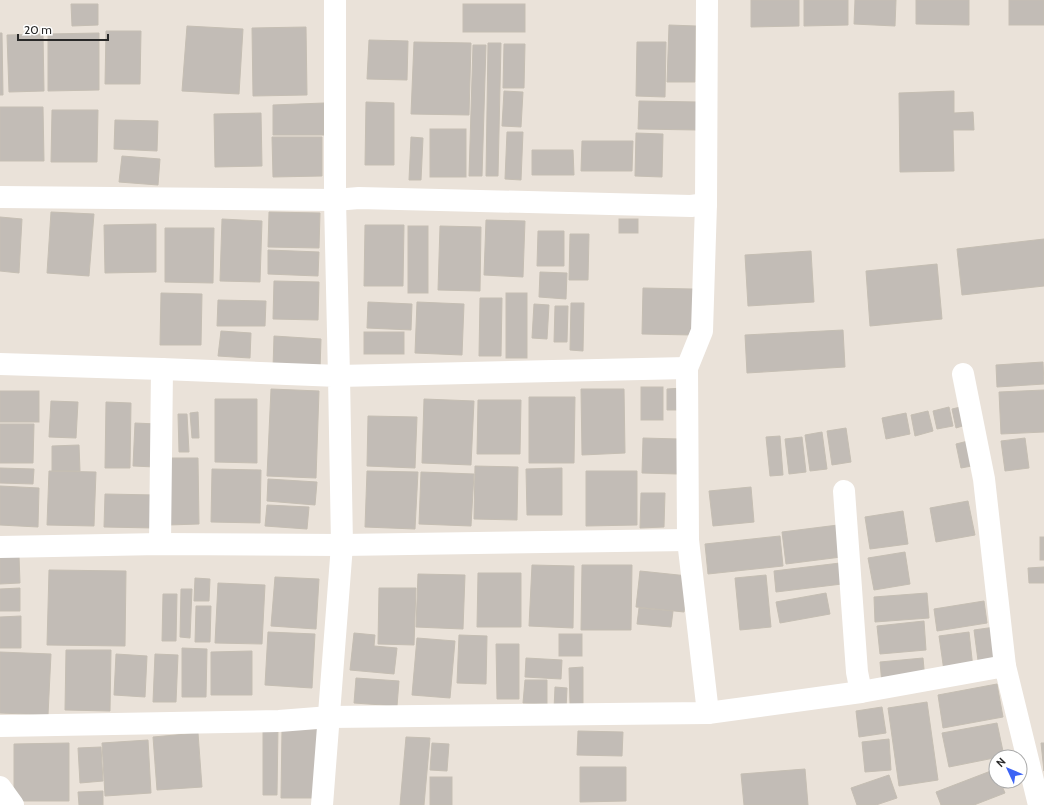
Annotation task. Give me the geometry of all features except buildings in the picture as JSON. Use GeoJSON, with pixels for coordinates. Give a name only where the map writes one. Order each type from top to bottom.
{"type":"FeatureCollection","features":[{"type":"Feature","properties":{"kind":"street"},"geometry":{"type":"LineString","coordinates":[[322,805],[330,717],[342,545],[335,200],[335,0]]}},
{"type":"Feature","properties":{"kind":"street"},"geometry":{"type":"LineString","coordinates":[[708,0],[706,204],[702,331],[687,368],[688,540],[708,713]]}},
{"type":"Feature","properties":{"kind":"street"},"geometry":{"type":"LineString","coordinates":[[0,197],[335,200],[359,198],[691,206],[706,204]]}},
{"type":"Feature","properties":{"kind":"street"},"geometry":{"type":"LineString","coordinates":[[0,364],[339,376],[687,368]]}},
{"type":"Feature","properties":{"kind":"street"},"geometry":{"type":"LineString","coordinates":[[160,544],[162,369]]}},
{"type":"Feature","properties":{"kind":"street"},"geometry":{"type":"LineString","coordinates":[[963,374],[984,479],[1005,666],[1039,805]]}},
{"type":"Feature","properties":{"kind":"street"},"geometry":{"type":"LineString","coordinates":[[844,491],[856,672],[861,692]]}},
{"type":"Feature","properties":{"kind":"street"},"geometry":{"type":"LineString","coordinates":[[0,547],[160,544],[342,545],[688,540]]}},
{"type":"Feature","properties":{"kind":"street"},"geometry":{"type":"LineString","coordinates":[[0,726],[279,720],[330,717],[708,713],[861,692],[1005,666]]}},
{"type":"Feature","properties":{"kind":"street"},"geometry":{"type":"LineString","coordinates":[[0,787],[13,805]]}}]}
